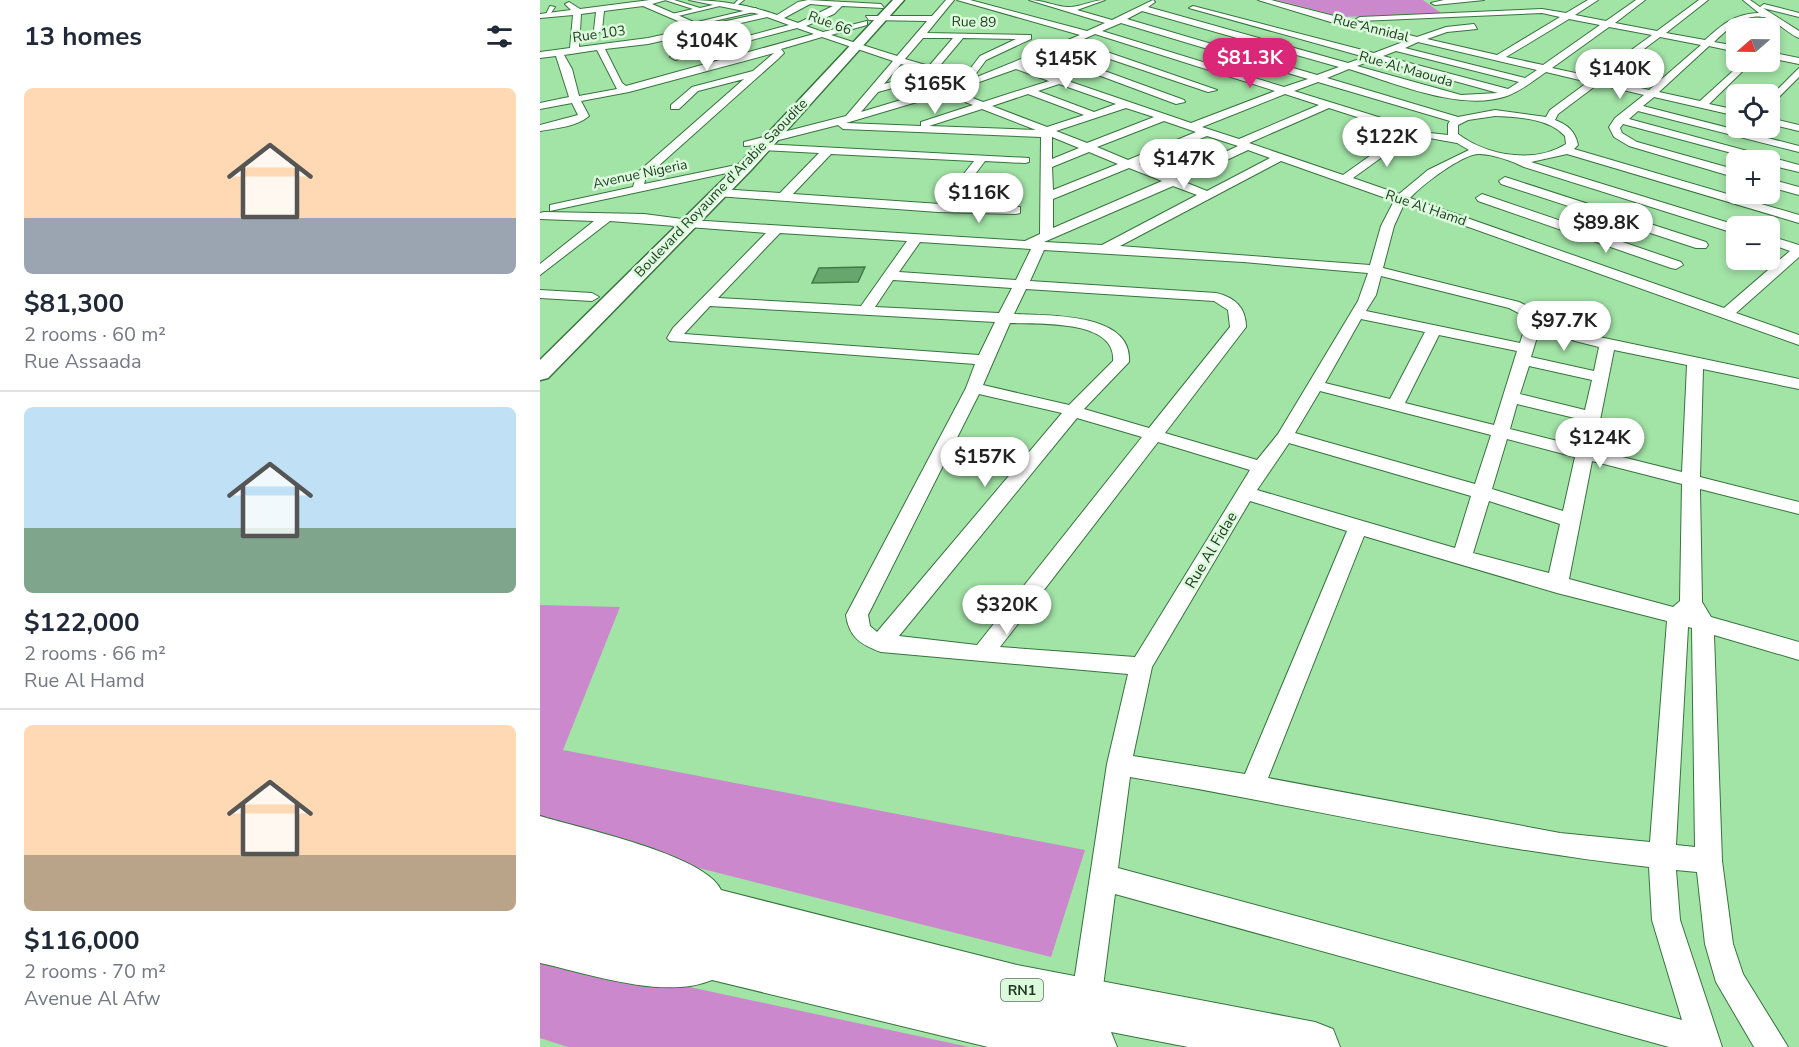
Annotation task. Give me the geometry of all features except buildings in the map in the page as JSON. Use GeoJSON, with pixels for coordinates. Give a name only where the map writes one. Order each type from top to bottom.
{"type":"FeatureCollection","features":[{"type":"Feature","properties":{"kind":"highway"},"geometry":{"type":"LineString","coordinates":[[540,836],[665,874],[732,914]]}},
{"type":"Feature","properties":{"kind":"highway","name":"RN1"},"geometry":{"type":"LineString","coordinates":[[540,866],[1017,989],[1089,1024]]}},
{"type":"Feature","properties":{"kind":"highway","name":"RN1"},"geometry":{"type":"LineString","coordinates":[[540,907],[729,961],[1089,1024],[1315,1047]]}},
{"type":"Feature","properties":{"kind":"highway"},"geometry":{"type":"LineString","coordinates":[[540,940],[645,962],[729,961]]}},
{"type":"Feature","properties":{"kind":"main road","name":"Boulevard Royaume d'Arabie Saoudite"},"geometry":{"type":"LineString","coordinates":[[575,313],[673,221],[719,172],[757,144],[876,13],[899,0]]}},
{"type":"Feature","properties":{"kind":"main road","name":"Boulevard Royaume d'Arabie Saoudite"},"geometry":{"type":"LineString","coordinates":[[540,373],[721,193],[746,166],[757,144]]}},
{"type":"Feature","properties":{"kind":"street"},"geometry":{"type":"LineString","coordinates":[[640,7],[662,0]]}},
{"type":"Feature","properties":{"kind":"street"},"geometry":{"type":"LineString","coordinates":[[668,0],[705,4]]}},
{"type":"Feature","properties":{"kind":"street","name":"Rue 66"},"geometry":{"type":"LineString","coordinates":[[693,0],[705,4],[744,6],[850,44],[969,82]]}},
{"type":"Feature","properties":{"kind":"street"},"geometry":{"type":"LineString","coordinates":[[689,22],[761,0]]}},
{"type":"Feature","properties":{"kind":"street"},"geometry":{"type":"LineString","coordinates":[[849,118],[950,0]]}},
{"type":"Feature","properties":{"kind":"street"},"geometry":{"type":"LineString","coordinates":[[961,0],[986,16],[1055,26],[1126,41],[1462,147]]}},
{"type":"Feature","properties":{"kind":"street"},"geometry":{"type":"LineString","coordinates":[[1033,0],[1053,0]]}},
{"type":"Feature","properties":{"kind":"street"},"geometry":{"type":"LineString","coordinates":[[1070,10],[1101,0]]}},
{"type":"Feature","properties":{"kind":"street"},"geometry":{"type":"LineString","coordinates":[[757,144],[946,91],[1018,67],[1117,21],[1156,0]]}},
{"type":"Feature","properties":{"kind":"street"},"geometry":{"type":"LineString","coordinates":[[1262,0],[1337,21],[1726,110]]}},
{"type":"Feature","properties":{"kind":"street"},"geometry":{"type":"LineString","coordinates":[[1434,1],[1480,0]]}},
{"type":"Feature","properties":{"kind":"street"},"geometry":{"type":"LineString","coordinates":[[1570,0],[1583,6]]}},
{"type":"Feature","properties":{"kind":"street"},"geometry":{"type":"LineString","coordinates":[[1498,58],[1594,0]]}},
{"type":"Feature","properties":{"kind":"street","name":"Rue Al Maouda"},"geometry":{"type":"LineString","coordinates":[[1141,8],[1459,98],[1492,98],[1509,93],[1641,0]]}},
{"type":"Feature","properties":{"kind":"street"},"geometry":{"type":"LineString","coordinates":[[1552,117],[1596,80],[1704,0]]}},
{"type":"Feature","properties":{"kind":"street"},"geometry":{"type":"LineString","coordinates":[[1043,1],[1070,10],[1209,44],[1458,120],[1484,113],[1552,117],[1573,139],[1572,145],[1567,150],[1546,157],[1516,158]]}},
{"type":"Feature","properties":{"kind":"street"},"geometry":{"type":"LineString","coordinates":[[1434,1],[1454,16]]}},
{"type":"Feature","properties":{"kind":"street"},"geometry":{"type":"LineString","coordinates":[[1526,1],[1542,11]]}},
{"type":"Feature","properties":{"kind":"street"},"geometry":{"type":"LineString","coordinates":[[1745,1],[1799,15]]}},
{"type":"Feature","properties":{"kind":"street"},"geometry":{"type":"LineString","coordinates":[[1745,1],[1799,34]]}},
{"type":"Feature","properties":{"kind":"street"},"geometry":{"type":"LineString","coordinates":[[567,2],[577,11]]}},
{"type":"Feature","properties":{"kind":"street"},"geometry":{"type":"LineString","coordinates":[[668,54],[797,26],[825,16],[843,2]]}},
{"type":"Feature","properties":{"kind":"street"},"geometry":{"type":"LineString","coordinates":[[778,18],[801,4],[843,2],[876,13],[933,19]]}},
{"type":"Feature","properties":{"kind":"street"},"geometry":{"type":"LineString","coordinates":[[546,12],[600,9],[614,4],[674,15],[703,29]]}},
{"type":"Feature","properties":{"kind":"street"},"geometry":{"type":"LineString","coordinates":[[674,15],[705,4]]}},
{"type":"Feature","properties":{"kind":"street"},"geometry":{"type":"LineString","coordinates":[[689,22],[744,6]]}},
{"type":"Feature","properties":{"kind":"street"},"geometry":{"type":"LineString","coordinates":[[1185,6],[1509,93]]}},
{"type":"Feature","properties":{"kind":"street"},"geometry":{"type":"LineString","coordinates":[[598,30],[600,9]]}},
{"type":"Feature","properties":{"kind":"street"},"geometry":{"type":"LineString","coordinates":[[574,51],[577,11]]}},
{"type":"Feature","properties":{"kind":"street"},"geometry":{"type":"LineString","coordinates":[[1209,44],[1303,11]]}},
{"type":"Feature","properties":{"kind":"street"},"geometry":{"type":"LineString","coordinates":[[1337,21],[1542,11],[1726,47]]}},
{"type":"Feature","properties":{"kind":"street"},"geometry":{"type":"LineString","coordinates":[[540,106],[625,90],[825,34],[876,13]]}},
{"type":"Feature","properties":{"kind":"street","name":"Rue 103"},"geometry":{"type":"LineString","coordinates":[[540,55],[648,41],[768,14]]}},
{"type":"Feature","properties":{"kind":"street"},"geometry":{"type":"LineString","coordinates":[[1739,18],[1768,15]]}},
{"type":"Feature","properties":{"kind":"street"},"geometry":{"type":"LineString","coordinates":[[974,36],[986,16]]}},
{"type":"Feature","properties":{"kind":"street"},"geometry":{"type":"LineString","coordinates":[[1531,25],[1554,24]]}},
{"type":"Feature","properties":{"kind":"street"},"geometry":{"type":"LineString","coordinates":[[969,82],[983,58],[1055,26]]}},
{"type":"Feature","properties":{"kind":"street"},"geometry":{"type":"LineString","coordinates":[[1191,127],[1419,39],[1446,30],[1487,27]]}},
{"type":"Feature","properties":{"kind":"street"},"geometry":{"type":"LineString","coordinates":[[1726,31],[1707,43],[1619,120],[1614,127],[1615,132],[1633,144],[1726,171]]}},
{"type":"Feature","properties":{"kind":"street","name":"Rue 89"},"geometry":{"type":"LineString","coordinates":[[919,35],[1028,37]]}},
{"type":"Feature","properties":{"kind":"street"},"geometry":{"type":"LineString","coordinates":[[876,89],[934,72],[960,36]]}},
{"type":"Feature","properties":{"kind":"street"},"geometry":{"type":"LineString","coordinates":[[648,41],[694,70]]}},
{"type":"Feature","properties":{"kind":"street"},"geometry":{"type":"LineString","coordinates":[[1050,76],[1126,41]]}},
{"type":"Feature","properties":{"kind":"street","name":"Rue Annidal"},"geometry":{"type":"LineString","coordinates":[[1373,42],[1527,81]]}},
{"type":"Feature","properties":{"kind":"street"},"geometry":{"type":"LineString","coordinates":[[600,48],[618,85],[625,90]]}},
{"type":"Feature","properties":{"kind":"street"},"geometry":{"type":"LineString","coordinates":[[640,189],[639,180],[645,173],[779,53],[776,48]]}},
{"type":"Feature","properties":{"kind":"street"},"geometry":{"type":"LineString","coordinates":[[540,128],[580,119],[583,113],[575,100],[567,69],[559,53]]}},
{"type":"Feature","properties":{"kind":"street"},"geometry":{"type":"LineString","coordinates":[[1101,53],[1212,90]]}},
{"type":"Feature","properties":{"kind":"street"},"geometry":{"type":"LineString","coordinates":[[1782,57],[1799,61]]}},
{"type":"Feature","properties":{"kind":"street"},"geometry":{"type":"LineString","coordinates":[[1077,64],[1180,102]]}},
{"type":"Feature","properties":{"kind":"street","name":"Rue Al Hamd"},"geometry":{"type":"LineString","coordinates":[[1018,67],[1062,80],[1278,158],[1460,219],[1799,340]]}},
{"type":"Feature","properties":{"kind":"street"},"geometry":{"type":"LineString","coordinates":[[1781,91],[1799,71]]}},
{"type":"Feature","properties":{"kind":"street"},"geometry":{"type":"LineString","coordinates":[[675,107],[695,89],[758,72]]}},
{"type":"Feature","properties":{"kind":"street"},"geometry":{"type":"LineString","coordinates":[[1702,105],[1738,72]]}},
{"type":"Feature","properties":{"kind":"street"},"geometry":{"type":"LineString","coordinates":[[1150,112],[1244,78]]}},
{"type":"Feature","properties":{"kind":"street"},"geometry":{"type":"LineString","coordinates":[[911,129],[1062,80]]}},
{"type":"Feature","properties":{"kind":"street"},"geometry":{"type":"LineString","coordinates":[[946,91],[1045,133],[1088,147],[1207,195]]}},
{"type":"Feature","properties":{"kind":"street"},"geometry":{"type":"LineString","coordinates":[[1029,91],[1093,115]]}},
{"type":"Feature","properties":{"kind":"street"},"geometry":{"type":"LineString","coordinates":[[1781,91],[1792,93]]}},
{"type":"Feature","properties":{"kind":"street"},"geometry":{"type":"LineString","coordinates":[[825,126],[1045,133],[1127,104]]}},
{"type":"Feature","properties":{"kind":"street"},"geometry":{"type":"LineString","coordinates":[[1038,242],[1173,181],[1329,104]]}},
{"type":"Feature","properties":{"kind":"street"},"geometry":{"type":"LineString","coordinates":[[1635,107],[1799,149]]}},
{"type":"Feature","properties":{"kind":"street"},"geometry":{"type":"LineString","coordinates":[[1046,165],[1165,117]]}},
{"type":"Feature","properties":{"kind":"street"},"geometry":{"type":"LineString","coordinates":[[1458,120],[1451,129],[1462,147]]}},
{"type":"Feature","properties":{"kind":"street"},"geometry":{"type":"LineString","coordinates":[[1619,120],[1729,150]]}},
{"type":"Feature","properties":{"kind":"street"},"geometry":{"type":"LineString","coordinates":[[1780,123],[1799,128]]}},
{"type":"Feature","properties":{"kind":"street"},"geometry":{"type":"LineString","coordinates":[[1047,197],[1206,132]]}},
{"type":"Feature","properties":{"kind":"street"},"geometry":{"type":"LineString","coordinates":[[1343,180],[1417,132]]}},
{"type":"Feature","properties":{"kind":"street"},"geometry":{"type":"LineString","coordinates":[[1045,133],[1047,197],[1038,242],[1022,284],[984,360],[974,388],[857,615],[858,627],[866,638],[881,643],[982,654],[1141,666]]}},
{"type":"Feature","properties":{"kind":"street"},"geometry":{"type":"LineString","coordinates":[[757,144],[827,152],[1025,160]]}},
{"type":"Feature","properties":{"kind":"street","name":"Rue Al Fidae"},"geometry":{"type":"LineString","coordinates":[[1089,1024],[1102,877],[1119,764],[1141,666],[1261,467],[1285,436],[1357,314],[1368,300],[1387,228],[1397,204],[1462,147],[1516,158]]}},
{"type":"Feature","properties":{"kind":"street"},"geometry":{"type":"LineString","coordinates":[[1567,150],[1799,219]]}},
{"type":"Feature","properties":{"kind":"street"},"geometry":{"type":"LineString","coordinates":[[783,196],[827,152]]}},
{"type":"Feature","properties":{"kind":"street"},"geometry":{"type":"LineString","coordinates":[[1103,250],[1278,158]]}},
{"type":"Feature","properties":{"kind":"street"},"geometry":{"type":"LineString","coordinates":[[1516,158],[1528,165],[1726,226]]}},
{"type":"Feature","properties":{"kind":"street"},"geometry":{"type":"LineString","coordinates":[[944,207],[981,159]]}},
{"type":"Feature","properties":{"kind":"street"},"geometry":{"type":"LineString","coordinates":[[1780,164],[1799,169]]}},
{"type":"Feature","properties":{"kind":"street"},"geometry":{"type":"LineString","coordinates":[[1460,219],[1482,198],[1528,165]]}},
{"type":"Feature","properties":{"kind":"street","name":"Avenue Nigeria"},"geometry":{"type":"LineString","coordinates":[[545,213],[746,166]]}},
{"type":"Feature","properties":{"kind":"street"},"geometry":{"type":"LineString","coordinates":[[1505,181],[1701,244]]}},
{"type":"Feature","properties":{"kind":"street"},"geometry":{"type":"LineString","coordinates":[[1780,186],[1799,191]]}},
{"type":"Feature","properties":{"kind":"street"},"geometry":{"type":"LineString","coordinates":[[721,193],[1016,210]]}},
{"type":"Feature","properties":{"kind":"street"},"geometry":{"type":"LineString","coordinates":[[1482,198],[1676,265]]}},
{"type":"Feature","properties":{"kind":"street"},"geometry":{"type":"LineString","coordinates":[[545,213],[915,239],[1038,242],[1103,250],[1376,270],[1514,305],[1580,338],[1799,384]]}},
{"type":"Feature","properties":{"kind":"street"},"geometry":{"type":"LineString","coordinates":[[540,271],[607,217]]}},
{"type":"Feature","properties":{"kind":"street"},"geometry":{"type":"LineString","coordinates":[[1648,286],[1722,225]]}},
{"type":"Feature","properties":{"kind":"street"},"geometry":{"type":"LineString","coordinates":[[776,230],[678,331],[675,338],[984,360]]}},
{"type":"Feature","properties":{"kind":"street"},"geometry":{"type":"LineString","coordinates":[[865,311],[915,239]]}},
{"type":"Feature","properties":{"kind":"street"},"geometry":{"type":"LineString","coordinates":[[1726,314],[1799,250],[1780,243]]}},
{"type":"Feature","properties":{"kind":"street"},"geometry":{"type":"LineString","coordinates":[[890,276],[1216,297],[1236,307],[1239,315],[1238,327],[982,654]]}},
{"type":"Feature","properties":{"kind":"street"},"geometry":{"type":"LineString","coordinates":[[540,294],[592,297]]}},
{"type":"Feature","properties":{"kind":"street"},"geometry":{"type":"LineString","coordinates":[[708,302],[1074,322],[1097,329],[1120,345],[1123,354],[1121,362],[1073,411],[881,643]]}},
{"type":"Feature","properties":{"kind":"street"},"geometry":{"type":"LineString","coordinates":[[1357,314],[1434,330],[1601,377]]}},
{"type":"Feature","properties":{"kind":"street"},"geometry":{"type":"LineString","coordinates":[[1462,557],[1536,316]]}},
{"type":"Feature","properties":{"kind":"street"},"geometry":{"type":"LineString","coordinates":[[1395,406],[1434,330]]}},
{"type":"Feature","properties":{"kind":"street"},"geometry":{"type":"LineString","coordinates":[[1557,585],[1607,345]]}},
{"type":"Feature","properties":{"kind":"street"},"geometry":{"type":"LineString","coordinates":[[1695,361],[1691,482],[1691,613],[1710,861],[1719,944],[1731,982],[1772,1047]]}},
{"type":"Feature","properties":{"kind":"street"},"geometry":{"type":"LineString","coordinates":[[1315,385],[1799,508]]}},
{"type":"Feature","properties":{"kind":"street"},"geometry":{"type":"LineString","coordinates":[[974,388],[1073,411],[1261,467]]}},
{"type":"Feature","properties":{"kind":"street"},"geometry":{"type":"LineString","coordinates":[[1510,397],[1592,417]]}},
{"type":"Feature","properties":{"kind":"street"},"geometry":{"type":"LineString","coordinates":[[1285,436],[1570,520]]}},
{"type":"Feature","properties":{"kind":"street"},"geometry":{"type":"LineString","coordinates":[[1246,493],[1357,530],[1462,557],[1557,585],[1691,613],[1799,651]]}},
{"type":"Feature","properties":{"kind":"street"},"geometry":{"type":"LineString","coordinates":[[1252,786],[1357,530]]}},
{"type":"Feature","properties":{"kind":"street"},"geometry":{"type":"LineString","coordinates":[[1691,613],[1662,856],[1666,920],[1704,1044]]}},
{"type":"Feature","properties":{"kind":"street"},"geometry":{"type":"LineString","coordinates":[[1119,764],[1252,786],[1560,845],[1710,861]]}},
{"type":"Feature","properties":{"kind":"street"},"geometry":{"type":"LineString","coordinates":[[1102,877],[1704,1044]]}},
{"type":"Feature","properties":{"kind":"shaded area"},"geometry":{"type":"Polygon","coordinates":[[[1276,0],[1423,0],[1441,13],[1342,17],[1276,0]]]}},
{"type":"Feature","properties":{"kind":"shaded area"},"geometry":{"type":"Polygon","coordinates":[[[540,605],[620,607],[563,750],[1085,850],[1051,957],[540,826],[540,605]]]}},
{"type":"Feature","properties":{"kind":"shaded area"},"geometry":{"type":"Polygon","coordinates":[[[540,955],[969,1047],[568,1047],[540,1038],[540,955]]]}}]}
